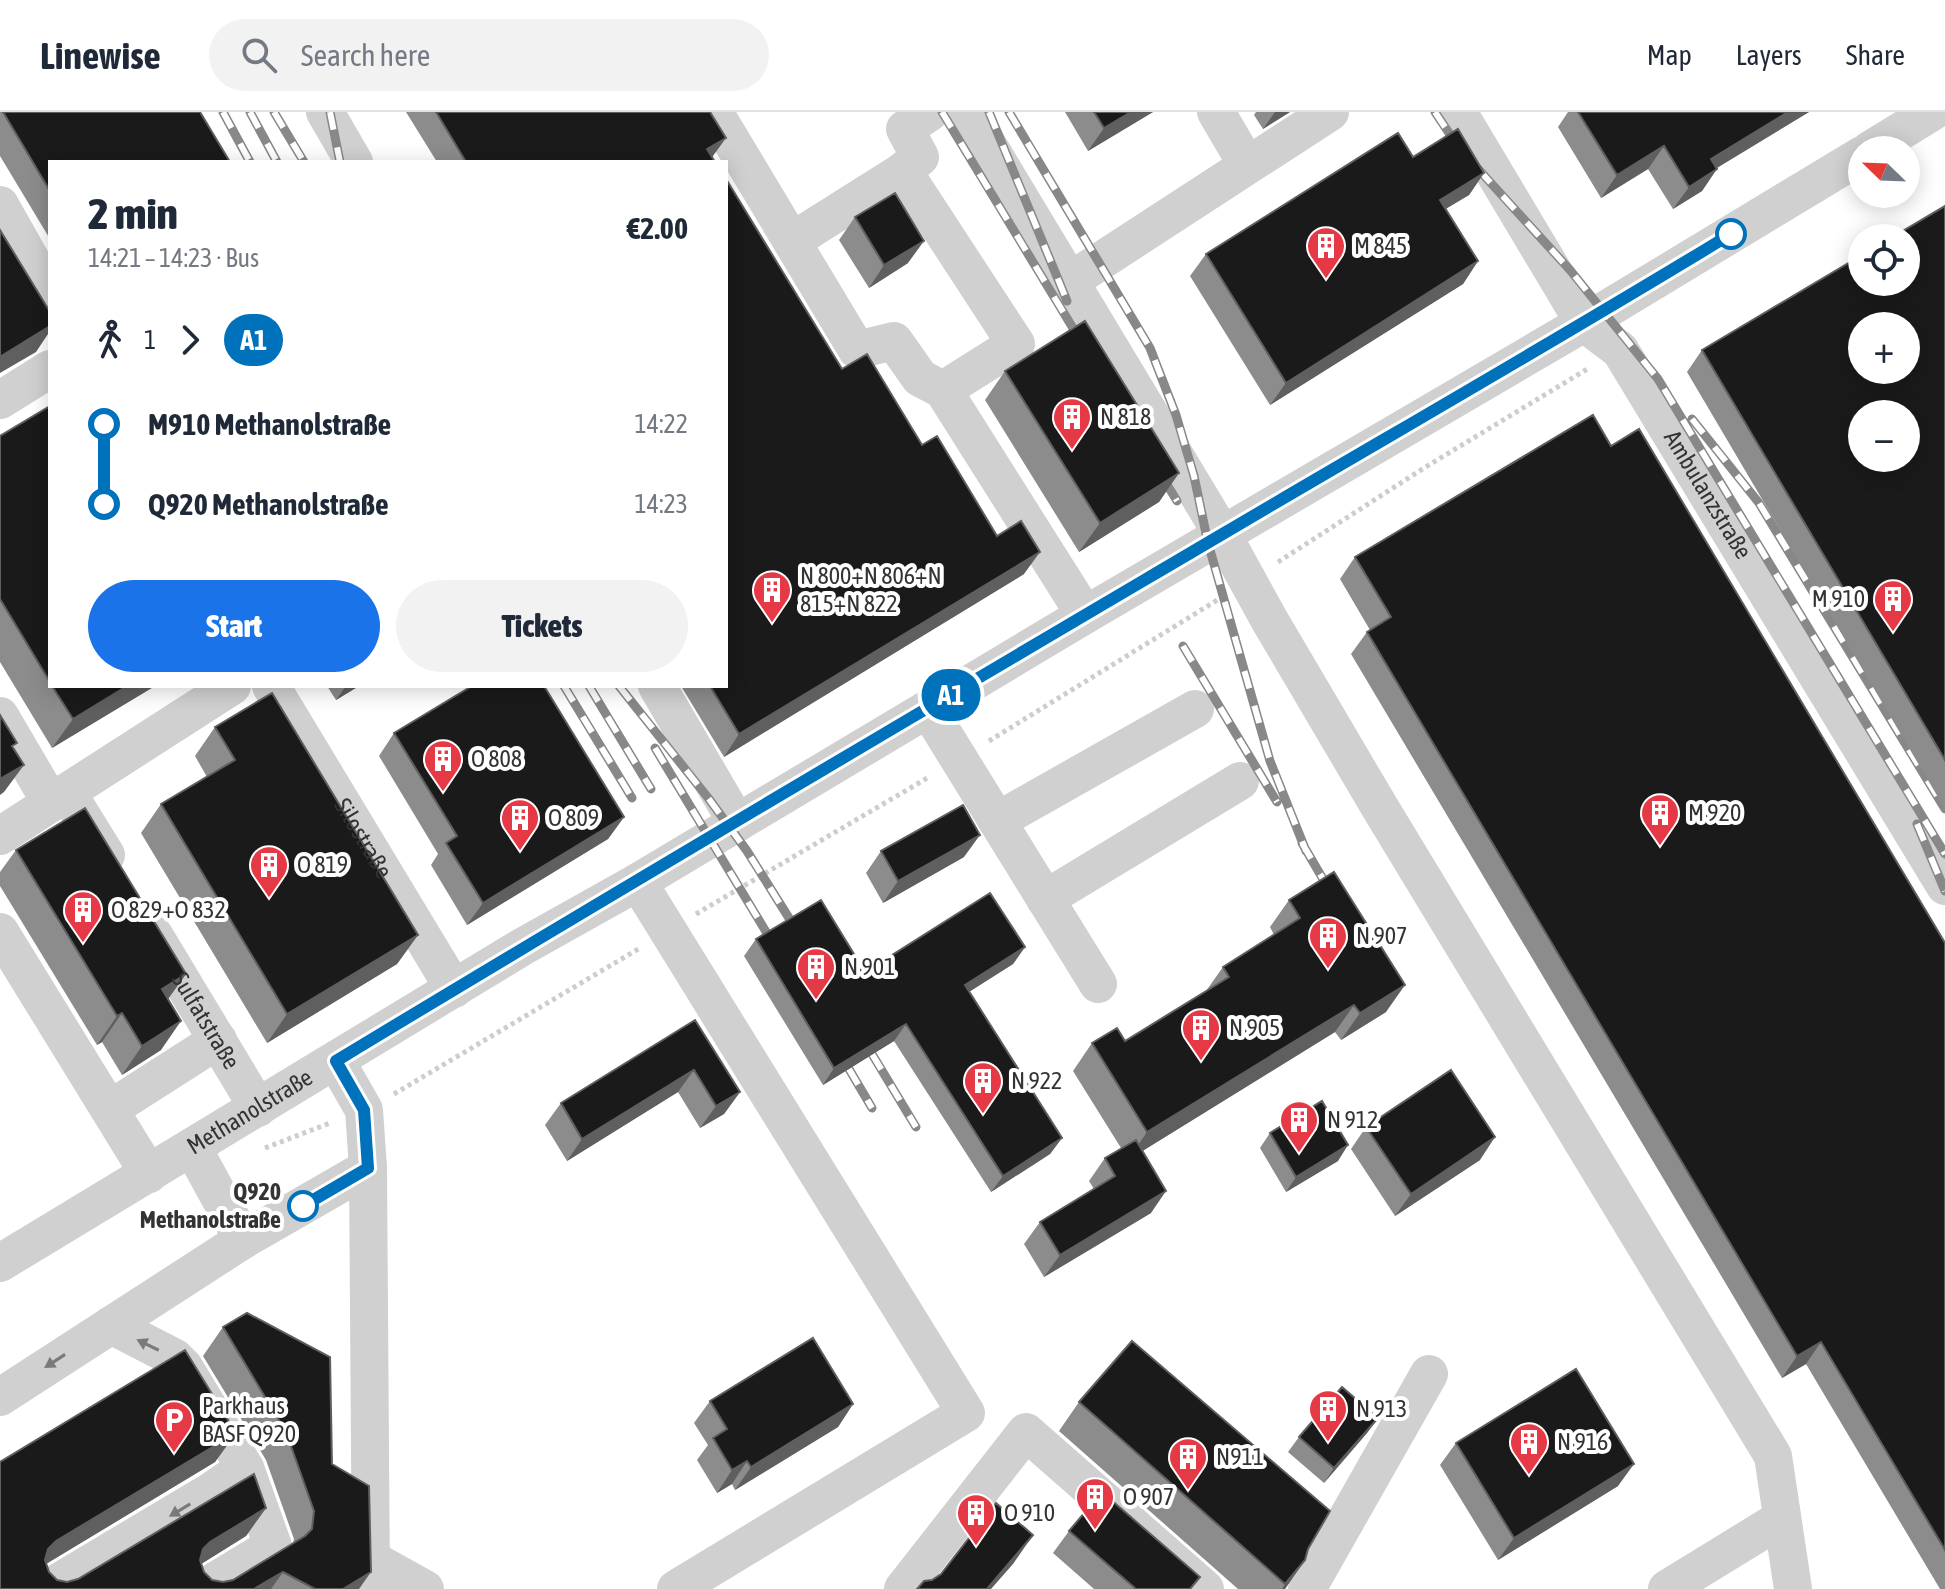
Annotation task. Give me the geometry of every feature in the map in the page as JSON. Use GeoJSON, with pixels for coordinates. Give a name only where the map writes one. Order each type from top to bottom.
{"type":"FeatureCollection","features":[{"type":"Feature","properties":{"kind":"street"},"geometry":{"type":"LineString","coordinates":[[325,112],[353,160]]}},
{"type":"Feature","properties":{"kind":"street"},"geometry":{"type":"LineString","coordinates":[[714,112],[857,350],[894,341],[920,378],[943,390],[1085,615]]}},
{"type":"Feature","properties":{"kind":"street"},"geometry":{"type":"LineString","coordinates":[[792,241],[920,157],[905,129],[930,112]]}},
{"type":"Feature","properties":{"kind":"street"},"geometry":{"type":"LineString","coordinates":[[968,112],[1222,534],[1379,806],[1773,1456],[1793,1589]]}},
{"type":"Feature","properties":{"kind":"street"},"geometry":{"type":"LineString","coordinates":[[1216,112],[1247,165]]}},
{"type":"Feature","properties":{"kind":"street"},"geometry":{"type":"LineString","coordinates":[[1070,281],[1330,112]]}},
{"type":"Feature","properties":{"kind":"street","name":"Ambulanzstraße"},"geometry":{"type":"LineString","coordinates":[[1458,112],[1584,323],[1620,350],[1945,886]]}},
{"type":"Feature","properties":{"kind":"street"},"geometry":{"type":"LineString","coordinates":[[1893,136],[1932,112]]}},
{"type":"Feature","properties":{"kind":"street","name":"Methanolstraße"},"geometry":{"type":"LineString","coordinates":[[0,1263],[522,947],[638,882],[1848,163]]}},
{"type":"Feature","properties":{"kind":"street"},"geometry":{"type":"LineString","coordinates":[[903,171],[1016,344],[943,390]]}},
{"type":"Feature","properties":{"kind":"street"},"geometry":{"type":"LineString","coordinates":[[0,205],[48,290]]}},
{"type":"Feature","properties":{"kind":"street"},"geometry":{"type":"LineString","coordinates":[[0,400],[48,370]]}},
{"type":"Feature","properties":{"kind":"street"},"geometry":{"type":"LineString","coordinates":[[0,836],[229,688]]}},
{"type":"Feature","properties":{"kind":"street","name":"Silostraße"},"geometry":{"type":"LineString","coordinates":[[272,688],[454,989]]}},
{"type":"Feature","properties":{"kind":"street"},"geometry":{"type":"LineString","coordinates":[[658,688],[737,823]]}},
{"type":"Feature","properties":{"kind":"street"},"geometry":{"type":"LineString","coordinates":[[928,709],[1098,984]]}},
{"type":"Feature","properties":{"kind":"street"},"geometry":{"type":"LineString","coordinates":[[997,821],[1195,709]]}},
{"type":"Feature","properties":{"kind":"street","name":"Sulfatstraße"},"geometry":{"type":"LineString","coordinates":[[0,716],[131,897],[258,1108]]}},
{"type":"Feature","properties":{"kind":"street"},"geometry":{"type":"LineString","coordinates":[[1045,899],[1240,781]]}},
{"type":"Feature","properties":{"kind":"street"},"geometry":{"type":"LineString","coordinates":[[638,882],[966,1413],[686,1586]]}},
{"type":"Feature","properties":{"kind":"street"},"geometry":{"type":"LineString","coordinates":[[0,932],[149,1174]]}},
{"type":"Feature","properties":{"kind":"street"},"geometry":{"type":"LineString","coordinates":[[110,1109],[218,1040]]}},
{"type":"Feature","properties":{"kind":"street"},"geometry":{"type":"LineString","coordinates":[[336,1061],[364,1110],[368,1168],[371,1574],[425,1589]]}},
{"type":"Feature","properties":{"kind":"street"},"geometry":{"type":"LineString","coordinates":[[192,1147],[243,1240]]}},
{"type":"Feature","properties":{"kind":"street"},"geometry":{"type":"LineString","coordinates":[[0,1397],[243,1240],[368,1168]]}},
{"type":"Feature","properties":{"kind":"street"},"geometry":{"type":"LineString","coordinates":[[111,1325],[175,1358],[184,1367],[245,1468],[273,1546],[202,1589]]}},
{"type":"Feature","properties":{"kind":"street"},"geometry":{"type":"LineString","coordinates":[[1307,1589],[1429,1374]]}},
{"type":"Feature","properties":{"kind":"street"},"geometry":{"type":"LineString","coordinates":[[903,1589],[1026,1432],[1205,1589]]}},
{"type":"Feature","properties":{"kind":"street"},"geometry":{"type":"LineString","coordinates":[[47,1589],[245,1468]]}},
{"type":"Feature","properties":{"kind":"street"},"geometry":{"type":"LineString","coordinates":[[1667,1589],[1781,1519]]}},
{"type":"Feature","properties":{"kind":"path"},"geometry":{"type":"LineString","coordinates":[[263,1149],[364,1110],[409,1087],[959,759],[1248,581],[1424,468],[1620,350]]}},
{"type":"Feature","properties":{"kind":"building"},"geometry":{"type":"Polygon","coordinates":[[[3,112],[200,112],[229,160],[48,160],[48,188],[3,112]]]}},
{"type":"Feature","properties":{"kind":"building"},"geometry":{"type":"Polygon","coordinates":[[[436,112],[710,112],[726,138],[707,149],[714,160],[465,160],[436,112]]]}},
{"type":"Feature","properties":{"kind":"building"},"geometry":{"type":"Polygon","coordinates":[[[1094,112],[1131,112],[1104,128],[1094,112]]]}},
{"type":"Feature","properties":{"kind":"building"},"geometry":{"type":"Polygon","coordinates":[[[1578,112],[1788,112],[1711,159],[1717,169],[1689,187],[1664,146],[1617,175],[1578,112]]]}},
{"type":"Feature","properties":{"kind":"building","name":"M 845"},"geometry":{"type":"Polygon","coordinates":[[[1458,129],[1484,173],[1440,200],[1478,261],[1286,383],[1206,254],[1398,133],[1413,157],[1458,129]]]}},
{"type":"Feature","properties":{"kind":"building"},"geometry":{"type":"Polygon","coordinates":[[[728,182],[842,369],[867,354],[922,445],[937,436],[997,536],[1021,521],[1040,552],[739,734],[711,688],[728,688],[728,182]]]}},
{"type":"Feature","properties":{"kind":"building"},"geometry":{"type":"Polygon","coordinates":[[[895,193],[924,241],[884,265],[855,217],[895,193]]]}},
{"type":"Feature","properties":{"kind":"building","name":"M 910"},"geometry":{"type":"Polygon","coordinates":[[[1945,206],[1945,760],[1702,350],[1848,263],[1848,296],[1920,296],[1920,224],[1915,224],[1945,206]]]}},
{"type":"Feature","properties":{"kind":"building"},"geometry":{"type":"Polygon","coordinates":[[[0,230],[48,309],[48,327],[0,357],[0,230]]]}},
{"type":"Feature","properties":{"kind":"building","name":"N 818"},"geometry":{"type":"Polygon","coordinates":[[[1085,321],[1179,473],[1100,523],[1005,371],[1085,321]]]}},
{"type":"Feature","properties":{"kind":"building"},"geometry":{"type":"Polygon","coordinates":[[[48,407],[48,679],[0,599],[0,436],[48,407]]]}},
{"type":"Feature","properties":{"kind":"building","name":"M 920"},"geometry":{"type":"Polygon","coordinates":[[[1593,415],[1611,446],[1639,429],[1945,943],[1945,1550],[1821,1342],[1797,1356],[1367,632],[1391,617],[1355,557],[1593,415]]]}},
{"type":"Feature","properties":{"kind":"building"},"geometry":{"type":"Polygon","coordinates":[[[53,688],[124,688],[73,719],[53,688]]]}},
{"type":"Feature","properties":{"kind":"building"},"geometry":{"type":"Polygon","coordinates":[[[469,688],[545,688],[624,817],[483,903],[446,843],[457,836],[394,733],[469,688]]]}},
{"type":"Feature","properties":{"kind":"building","name":"O 819"},"geometry":{"type":"Polygon","coordinates":[[[272,693],[418,935],[287,1014],[161,804],[235,760],[215,727],[272,693]]]}},
{"type":"Feature","properties":{"kind":"building"},"geometry":{"type":"Polygon","coordinates":[[[0,715],[17,743],[12,746],[24,765],[0,779],[0,715]]]}},
{"type":"Feature","properties":{"kind":"building"},"geometry":{"type":"Polygon","coordinates":[[[963,805],[980,835],[898,881],[881,851],[963,805]]]}},
{"type":"Feature","properties":{"kind":"building"},"geometry":{"type":"Polygon","coordinates":[[[85,808],[186,974],[162,989],[181,1021],[142,1046],[122,1013],[117,1016],[16,850],[85,808]]]}},
{"type":"Feature","properties":{"kind":"building"},"geometry":{"type":"Polygon","coordinates":[[[1334,872],[1405,985],[1360,1013],[1354,1005],[1147,1132],[1092,1043],[1117,1028],[1125,1041],[1229,977],[1223,967],[1300,918],[1289,900],[1334,872]]]}},
{"type":"Feature","properties":{"kind":"building"},"geometry":{"type":"Polygon","coordinates":[[[990,893],[1025,947],[965,985],[1062,1138],[1003,1176],[906,1024],[834,1068],[756,939],[821,900],[865,972],[990,893]]]}},
{"type":"Feature","properties":{"kind":"building"},"geometry":{"type":"Polygon","coordinates":[[[695,1020],[740,1092],[716,1106],[694,1070],[582,1139],[561,1103],[695,1020]]]}},
{"type":"Feature","properties":{"kind":"building"},"geometry":{"type":"Polygon","coordinates":[[[1451,1070],[1495,1137],[1411,1194],[1366,1127],[1451,1070]]]}},
{"type":"Feature","properties":{"kind":"building","name":"N 912"},"geometry":{"type":"Polygon","coordinates":[[[1322,1101],[1348,1145],[1296,1177],[1270,1133],[1322,1101]]]}},
{"type":"Feature","properties":{"kind":"building"},"geometry":{"type":"Polygon","coordinates":[[[1136,1140],[1166,1191],[1060,1255],[1040,1222],[1115,1176],[1105,1158],[1136,1140]]]}},
{"type":"Feature","properties":{"kind":"building","name":"Parkhaus BASF Q920"},"geometry":{"type":"Polygon","coordinates":[[[247,1313],[330,1357],[332,1464],[369,1486],[371,1572],[343,1589],[315,1589],[283,1572],[254,1589],[0,1589],[0,1462],[185,1350],[236,1433],[56,1541],[48,1549],[45,1560],[49,1572],[57,1580],[67,1582],[78,1579],[254,1474],[266,1508],[203,1549],[200,1560],[204,1572],[212,1580],[233,1580],[312,1529],[314,1511],[286,1432],[223,1327],[247,1313]]]}},
{"type":"Feature","properties":{"kind":"building"},"geometry":{"type":"Polygon","coordinates":[[[813,1338],[853,1404],[751,1467],[747,1461],[732,1470],[713,1438],[727,1429],[710,1401],[813,1338]]]}},
{"type":"Feature","properties":{"kind":"building"},"geometry":{"type":"Polygon","coordinates":[[[1132,1341],[1330,1511],[1305,1560],[1285,1584],[1079,1402],[1132,1341]]]}},
{"type":"Feature","properties":{"kind":"building","name":"N 916"},"geometry":{"type":"Polygon","coordinates":[[[1576,1369],[1634,1464],[1514,1538],[1456,1443],[1576,1369]]]}},
{"type":"Feature","properties":{"kind":"building","name":"N 913"},"geometry":{"type":"Polygon","coordinates":[[[1342,1387],[1378,1418],[1334,1468],[1299,1437],[1342,1387]]]}},
{"type":"Feature","properties":{"kind":"building"},"geometry":{"type":"Polygon","coordinates":[[[1102,1492],[1200,1577],[1190,1589],[1136,1589],[1069,1531],[1102,1492]]]}},
{"type":"Feature","properties":{"kind":"building","name":"O 910"},"geometry":{"type":"Polygon","coordinates":[[[996,1503],[1033,1535],[987,1589],[917,1589],[924,1581],[941,1574],[996,1503]]]}},
{"type":"Feature","properties":{"kind":"railway"},"geometry":{"type":"LineString","coordinates":[[223,112],[249,160]]}},
{"type":"Feature","properties":{"kind":"railway"},"geometry":{"type":"LineString","coordinates":[[250,112],[276,160]]}},
{"type":"Feature","properties":{"kind":"railway"},"geometry":{"type":"LineString","coordinates":[[274,112],[303,160]]}},
{"type":"Feature","properties":{"kind":"railway"},"geometry":{"type":"LineString","coordinates":[[330,112],[340,160]]}},
{"type":"Feature","properties":{"kind":"railway"},"geometry":{"type":"LineString","coordinates":[[942,112],[1085,348]]}},
{"type":"Feature","properties":{"kind":"railway"},"geometry":{"type":"LineString","coordinates":[[989,112],[1067,301]]}},
{"type":"Feature","properties":{"kind":"railway"},"geometry":{"type":"LineString","coordinates":[[1009,112],[1150,348],[1176,415],[1194,476],[1208,543],[1270,761],[1306,851]]}},
{"type":"Feature","properties":{"kind":"railway"},"geometry":{"type":"LineString","coordinates":[[1435,112],[1459,148],[1570,270],[1658,379],[1945,854]]}},
{"type":"Feature","properties":{"kind":"railway"},"geometry":{"type":"LineString","coordinates":[[1692,419],[1759,503],[1945,809]]}},
{"type":"Feature","properties":{"kind":"railway"},"geometry":{"type":"LineString","coordinates":[[1157,468],[1177,501]]}},
{"type":"Feature","properties":{"kind":"railway"},"geometry":{"type":"LineString","coordinates":[[1183,646],[1277,802]]}},
{"type":"Feature","properties":{"kind":"railway"},"geometry":{"type":"LineString","coordinates":[[565,688],[632,798]]}},
{"type":"Feature","properties":{"kind":"railway"},"geometry":{"type":"LineString","coordinates":[[590,688],[651,789]]}},
{"type":"Feature","properties":{"kind":"railway"},"geometry":{"type":"LineString","coordinates":[[621,688],[747,851],[794,926]]}},
{"type":"Feature","properties":{"kind":"railway"},"geometry":{"type":"LineString","coordinates":[[655,748],[771,940]]}},
{"type":"Feature","properties":{"kind":"railway"},"geometry":{"type":"LineString","coordinates":[[1917,824],[1945,891]]}},
{"type":"Feature","properties":{"kind":"railway"},"geometry":{"type":"LineString","coordinates":[[1302,843],[1334,898]]}},
{"type":"Feature","properties":{"kind":"railway"},"geometry":{"type":"LineString","coordinates":[[872,1054],[916,1127]]}},
{"type":"Feature","properties":{"kind":"railway"},"geometry":{"type":"LineString","coordinates":[[849,1069],[872,1108]]}},
{"type":"Feature","properties":{"kind":"bus line","name":"A1"},"geometry":{"type":"LineString","coordinates":[[303,1206],[368,1168],[364,1110],[336,1061],[522,947],[638,882],[1731,234]]}},
{"type":"Feature","properties":{"kind":"place","name":"M 845"},"geometry":{"type":"Point","coordinates":[1326,280]}},
{"type":"Feature","properties":{"kind":"place","name":"N 818"},"geometry":{"type":"Point","coordinates":[1072,451]}},
{"type":"Feature","properties":{"kind":"place","name":"N 800+N 806+N 815+N 822"},"geometry":{"type":"Point","coordinates":[772,624]}},
{"type":"Feature","properties":{"kind":"place","name":"M 910"},"geometry":{"type":"Point","coordinates":[1893,633]}},
{"type":"Feature","properties":{"kind":"place","name":"O 808"},"geometry":{"type":"Point","coordinates":[443,793]}},
{"type":"Feature","properties":{"kind":"place","name":"M 920"},"geometry":{"type":"Point","coordinates":[1660,847]}},
{"type":"Feature","properties":{"kind":"place","name":"O 809"},"geometry":{"type":"Point","coordinates":[520,852]}},
{"type":"Feature","properties":{"kind":"place","name":"O 819"},"geometry":{"type":"Point","coordinates":[269,899]}},
{"type":"Feature","properties":{"kind":"place","name":"O 829+O 832"},"geometry":{"type":"Point","coordinates":[83,944]}},
{"type":"Feature","properties":{"kind":"place","name":"N 907"},"geometry":{"type":"Point","coordinates":[1328,970]}},
{"type":"Feature","properties":{"kind":"place","name":"N 901"},"geometry":{"type":"Point","coordinates":[816,1001]}},
{"type":"Feature","properties":{"kind":"place","name":"N 905"},"geometry":{"type":"Point","coordinates":[1201,1062]}},
{"type":"Feature","properties":{"kind":"place","name":"N 922"},"geometry":{"type":"Point","coordinates":[983,1115]}},
{"type":"Feature","properties":{"kind":"place","name":"N 912"},"geometry":{"type":"Point","coordinates":[1299,1154]}},
{"type":"Feature","properties":{"kind":"place","name":"Q920 Methanolstraße"},"geometry":{"type":"Point","coordinates":[303,1206]}},
{"type":"Feature","properties":{"kind":"place","name":"N 913"},"geometry":{"type":"Point","coordinates":[1328,1443]}},
{"type":"Feature","properties":{"kind":"place","name":"Parkhaus BASF Q920"},"geometry":{"type":"Point","coordinates":[174,1454]}},
{"type":"Feature","properties":{"kind":"place","name":"N 916"},"geometry":{"type":"Point","coordinates":[1529,1476]}},
{"type":"Feature","properties":{"kind":"place","name":"N911"},"geometry":{"type":"Point","coordinates":[1188,1491]}},
{"type":"Feature","properties":{"kind":"place","name":"O 907"},"geometry":{"type":"Point","coordinates":[1095,1531]}},
{"type":"Feature","properties":{"kind":"place","name":"O 910"},"geometry":{"type":"Point","coordinates":[976,1547]}}]}
